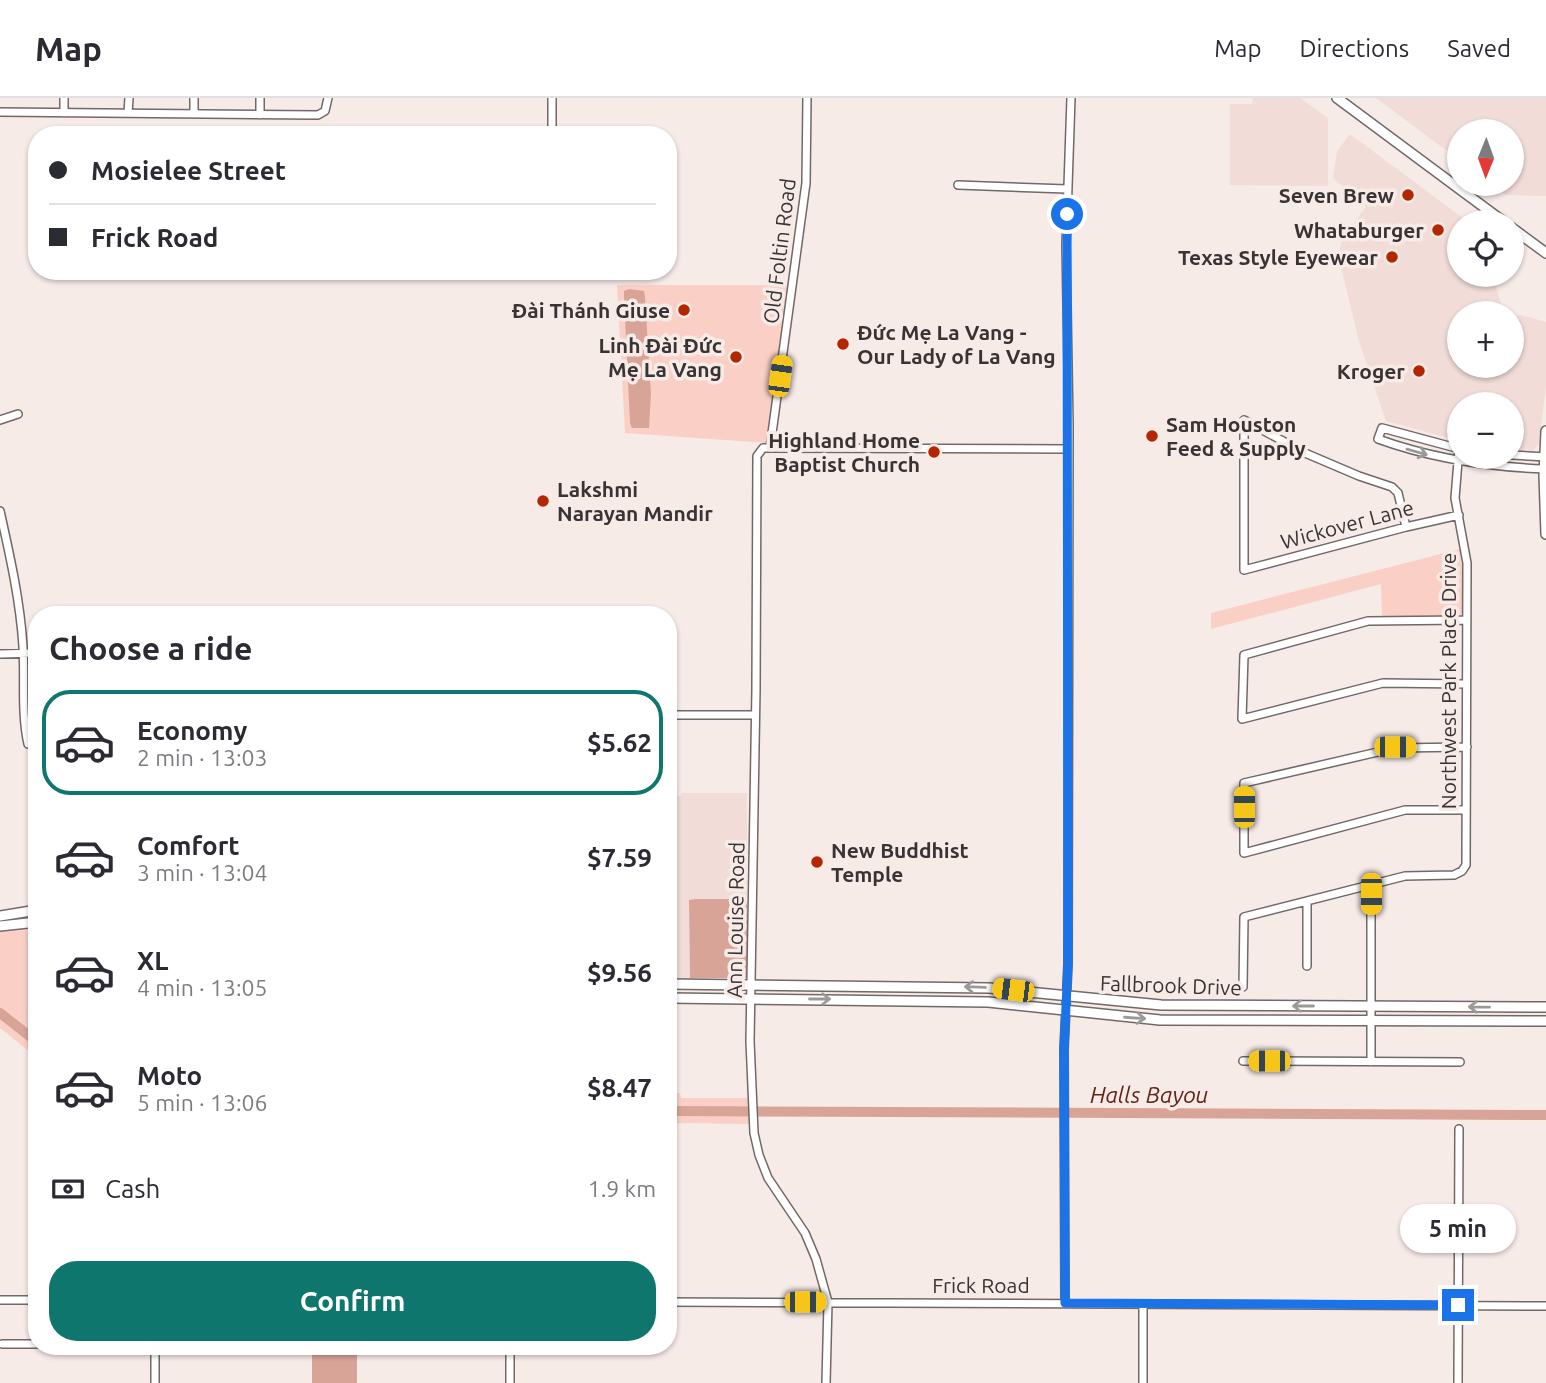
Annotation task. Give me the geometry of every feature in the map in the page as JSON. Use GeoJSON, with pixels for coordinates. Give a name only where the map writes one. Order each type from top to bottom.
{"type":"FeatureCollection","features":[{"type":"Feature","properties":{"kind":"main road"},"geometry":{"type":"LineString","coordinates":[[1337,98],[1488,210]]}},
{"type":"Feature","properties":{"kind":"main road"},"geometry":{"type":"LineString","coordinates":[[1524,237],[1546,253]]}},
{"type":"Feature","properties":{"kind":"main road"},"geometry":{"type":"LineString","coordinates":[[1546,431],[1546,534]]}},
{"type":"Feature","properties":{"kind":"main road"},"geometry":{"type":"LineString","coordinates":[[0,916],[28,911]]}},
{"type":"Feature","properties":{"kind":"main road"},"geometry":{"type":"LineString","coordinates":[[0,926],[28,923]]}},
{"type":"Feature","properties":{"kind":"main road","name":"Fallbrook Drive"},"geometry":{"type":"LineString","coordinates":[[677,985],[989,988],[1161,1005],[1545,1007]]}},
{"type":"Feature","properties":{"kind":"main road","name":"Fallbrook Drive"},"geometry":{"type":"LineString","coordinates":[[677,998],[988,1002],[1160,1020],[1545,1021]]}},
{"type":"Feature","properties":{"kind":"main road"},"geometry":{"type":"LineString","coordinates":[[1545,1007],[1545,1021]]}},
{"type":"Feature","properties":{"kind":"street"},"geometry":{"type":"LineString","coordinates":[[64,98],[64,113]]}},
{"type":"Feature","properties":{"kind":"street"},"geometry":{"type":"LineString","coordinates":[[128,98],[128,113]]}},
{"type":"Feature","properties":{"kind":"street"},"geometry":{"type":"LineString","coordinates":[[194,98],[194,114]]}},
{"type":"Feature","properties":{"kind":"street"},"geometry":{"type":"LineString","coordinates":[[260,98],[260,115]]}},
{"type":"Feature","properties":{"kind":"street"},"geometry":{"type":"LineString","coordinates":[[0,112],[317,115],[325,111],[328,98]]}},
{"type":"Feature","properties":{"kind":"street"},"geometry":{"type":"LineString","coordinates":[[552,98],[552,126]]}},
{"type":"Feature","properties":{"kind":"street","name":"Old Foltin Road"},"geometry":{"type":"LineString","coordinates":[[770,448],[806,183],[807,98]]}},
{"type":"Feature","properties":{"kind":"street"},"geometry":{"type":"LineString","coordinates":[[1065,1303],[1067,189],[1071,98]]}},
{"type":"Feature","properties":{"kind":"street"},"geometry":{"type":"LineString","coordinates":[[958,185],[1067,189]]}},
{"type":"Feature","properties":{"kind":"street"},"geometry":{"type":"LineString","coordinates":[[0,420],[18,414]]}},
{"type":"Feature","properties":{"kind":"street","name":"Wickover Lane"},"geometry":{"type":"LineString","coordinates":[[1406,527],[1395,489],[1306,453],[1244,420],[1244,570],[1459,515]]}},
{"type":"Feature","properties":{"kind":"street"},"geometry":{"type":"LineString","coordinates":[[1447,446],[1382,428],[1378,439],[1447,460]]}},
{"type":"Feature","properties":{"kind":"street"},"geometry":{"type":"LineString","coordinates":[[770,448],[1068,449]]}},
{"type":"Feature","properties":{"kind":"street","name":"Ann Louise Road"},"geometry":{"type":"LineString","coordinates":[[770,448],[763,449],[757,456],[750,1041],[754,1128],[764,1170],[808,1240],[816,1259],[828,1302],[826,1383]]}},
{"type":"Feature","properties":{"kind":"street"},"geometry":{"type":"LineString","coordinates":[[1524,456],[1545,457]]}},
{"type":"Feature","properties":{"kind":"street"},"geometry":{"type":"LineString","coordinates":[[1524,468],[1545,469]]}},
{"type":"Feature","properties":{"kind":"street","name":"Northwest Park Place Drive"},"geometry":{"type":"LineString","coordinates":[[1371,885],[1405,876],[1454,875],[1466,865],[1466,550],[1455,484],[1456,469]]}},
{"type":"Feature","properties":{"kind":"street"},"geometry":{"type":"LineString","coordinates":[[0,511],[16,576],[23,653],[24,730],[28,744]]}},
{"type":"Feature","properties":{"kind":"street"},"geometry":{"type":"LineString","coordinates":[[1466,620],[1368,621],[1244,655],[1242,719],[1383,683],[1466,684]]}},
{"type":"Feature","properties":{"kind":"street"},"geometry":{"type":"LineString","coordinates":[[0,653],[28,653]]}},
{"type":"Feature","properties":{"kind":"street"},"geometry":{"type":"LineString","coordinates":[[677,715],[754,715]]}},
{"type":"Feature","properties":{"kind":"street"},"geometry":{"type":"LineString","coordinates":[[1466,810],[1405,810],[1244,853],[1244,783],[1395,747],[1467,747]]}},
{"type":"Feature","properties":{"kind":"street"},"geometry":{"type":"LineString","coordinates":[[1243,987],[1244,917],[1371,885],[1371,1062]]}},
{"type":"Feature","properties":{"kind":"street"},"geometry":{"type":"LineString","coordinates":[[1307,902],[1307,966]]}},
{"type":"Feature","properties":{"kind":"street"},"geometry":{"type":"LineString","coordinates":[[1244,1061],[1460,1062]]}},
{"type":"Feature","properties":{"kind":"street"},"geometry":{"type":"LineString","coordinates":[[1458,1383],[1459,1129]]}},
{"type":"Feature","properties":{"kind":"street"},"geometry":{"type":"LineString","coordinates":[[0,1300],[28,1300]]}},
{"type":"Feature","properties":{"kind":"street","name":"Frick Road"},"geometry":{"type":"LineString","coordinates":[[677,1302],[1546,1306]]}},
{"type":"Feature","properties":{"kind":"street"},"geometry":{"type":"LineString","coordinates":[[1143,1304],[1143,1383]]}},
{"type":"Feature","properties":{"kind":"street"},"geometry":{"type":"LineString","coordinates":[[2,1344],[28,1344]]}},
{"type":"Feature","properties":{"kind":"street"},"geometry":{"type":"LineString","coordinates":[[155,1355],[155,1383]]}},
{"type":"Feature","properties":{"kind":"street"},"geometry":{"type":"LineString","coordinates":[[510,1355],[510,1383]]}},
{"type":"Feature","properties":{"kind":"shaded area"},"geometry":{"type":"Polygon","coordinates":[[[1253,98],[1300,98],[1328,118],[1328,186],[1230,185],[1230,104],[1252,104],[1253,98]]]}},
{"type":"Feature","properties":{"kind":"shaded area"},"geometry":{"type":"Polygon","coordinates":[[[1376,98],[1546,98],[1546,196],[1524,195],[1524,119],[1447,119],[1447,151],[1376,98]]]}},
{"type":"Feature","properties":{"kind":"shaded area"},"geometry":{"type":"Polygon","coordinates":[[[1350,134],[1452,210],[1447,210],[1447,287],[1496,287],[1500,301],[1447,301],[1447,378],[1524,378],[1524,316],[1546,322],[1546,385],[1539,443],[1533,451],[1524,450],[1524,392],[1447,392],[1447,438],[1386,421],[1359,341],[1338,255],[1343,237],[1366,207],[1333,178],[1337,151],[1350,134]]]}},
{"type":"Feature","properties":{"kind":"shaded area"},"geometry":{"type":"Polygon","coordinates":[[[617,285],[788,285],[766,443],[625,433],[617,285]]]}},
{"type":"Feature","properties":{"kind":"shaded area"},"geometry":{"type":"Polygon","coordinates":[[[624,291],[644,291],[645,297],[651,393],[649,428],[632,428],[630,423],[624,297],[624,291]]]}},
{"type":"Feature","properties":{"kind":"shaded area"},"geometry":{"type":"Polygon","coordinates":[[[1460,549],[1463,563],[1463,612],[1458,617],[1382,617],[1381,584],[1211,629],[1211,613],[1460,549]]]}},
{"type":"Feature","properties":{"kind":"shaded area"},"geometry":{"type":"Polygon","coordinates":[[[681,793],[747,793],[747,899],[689,900],[690,978],[677,978],[677,796],[681,796],[681,793]]]}},
{"type":"Feature","properties":{"kind":"shaded area"},"geometry":{"type":"Polygon","coordinates":[[[747,899],[747,978],[690,978],[689,900],[747,899]]]}},
{"type":"Feature","properties":{"kind":"shaded area"},"geometry":{"type":"Polygon","coordinates":[[[28,930],[28,1051],[0,1028],[0,932],[28,930]]]}},
{"type":"Feature","properties":{"kind":"shaded area"},"geometry":{"type":"Polygon","coordinates":[[[677,1093],[680,1093],[681,1098],[750,1098],[750,1124],[677,1123],[677,1093]]]}},
{"type":"Feature","properties":{"kind":"shaded area"},"geometry":{"type":"Polygon","coordinates":[[[312,1355],[357,1355],[357,1383],[312,1383],[312,1355]]]}},
{"type":"Feature","properties":{"kind":"waterway","name":"Halls Bayou"},"geometry":{"type":"LineString","coordinates":[[0,1013],[28,1035]]}},
{"type":"Feature","properties":{"kind":"waterway","name":"Halls Bayou"},"geometry":{"type":"LineString","coordinates":[[677,1111],[1546,1115]]}},
{"type":"Feature","properties":{"kind":"place","name":"Seven Brew"},"geometry":{"type":"Point","coordinates":[1408,195]}},
{"type":"Feature","properties":{"kind":"place","name":"Whataburger"},"geometry":{"type":"Point","coordinates":[1438,230]}},
{"type":"Feature","properties":{"kind":"place","name":"Texas Style Eyewear"},"geometry":{"type":"Point","coordinates":[1392,257]}},
{"type":"Feature","properties":{"kind":"place","name":"Đài Thánh Giuse"},"geometry":{"type":"Point","coordinates":[684,310]}},
{"type":"Feature","properties":{"kind":"place","name":"Đức Mẹ La Vang - Our Lady of La Vang"},"geometry":{"type":"Point","coordinates":[843,344]}},
{"type":"Feature","properties":{"kind":"place","name":"Linh Đài Đức Mẹ La Vang"},"geometry":{"type":"Point","coordinates":[736,357]}},
{"type":"Feature","properties":{"kind":"place","name":"Kroger"},"geometry":{"type":"Point","coordinates":[1419,371]}},
{"type":"Feature","properties":{"kind":"place","name":"Sam Houston Feed & Supply"},"geometry":{"type":"Point","coordinates":[1152,436]}},
{"type":"Feature","properties":{"kind":"place","name":"Highland Home Baptist Church"},"geometry":{"type":"Point","coordinates":[934,452]}},
{"type":"Feature","properties":{"kind":"place","name":"Lakshmi Narayan Mandir"},"geometry":{"type":"Point","coordinates":[543,501]}},
{"type":"Feature","properties":{"kind":"place","name":"New Buddhist Temple"},"geometry":{"type":"Point","coordinates":[817,862]}},
{"type":"Feature","properties":{"kind":"route"},"geometry":{"type":"LineString","coordinates":[[1067,214],[1069,425],[1068,964],[1064,1049],[1065,1303],[1458,1305]]}}]}
